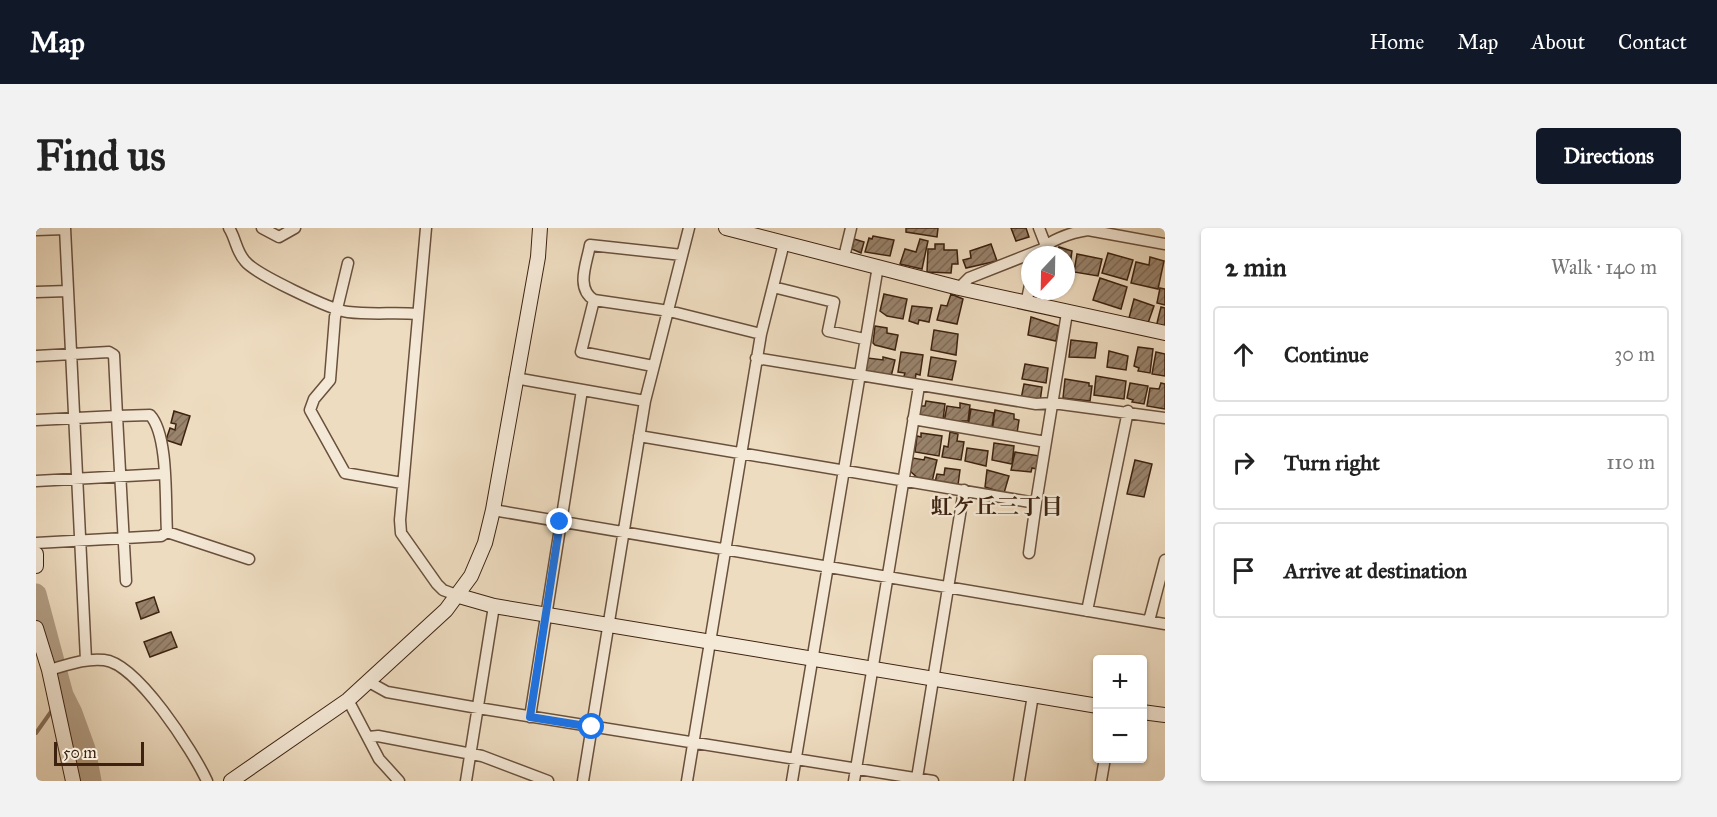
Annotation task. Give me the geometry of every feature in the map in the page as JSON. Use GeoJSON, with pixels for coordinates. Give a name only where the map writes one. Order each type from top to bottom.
{"type":"FeatureCollection","features":[{"type":"Feature","properties":{"kind":"street"},"geometry":{"type":"LineString","coordinates":[[230,228],[235,248],[251,268],[337,309],[367,314],[418,314]]}},
{"type":"Feature","properties":{"kind":"street"},"geometry":{"type":"LineString","coordinates":[[262,228],[279,237],[295,228]]}},
{"type":"Feature","properties":{"kind":"street"},"geometry":{"type":"LineString","coordinates":[[426,228],[402,483],[401,533],[443,590],[494,606],[1093,705]]}},
{"type":"Feature","properties":{"kind":"street"},"geometry":{"type":"LineString","coordinates":[[231,781],[348,700],[459,596],[471,576],[485,543],[493,510],[540,228]]}},
{"type":"Feature","properties":{"kind":"street"},"geometry":{"type":"LineString","coordinates":[[583,781],[645,401],[688,228]]}},
{"type":"Feature","properties":{"kind":"street"},"geometry":{"type":"LineString","coordinates":[[726,228],[959,288],[1165,333]]}},
{"type":"Feature","properties":{"kind":"street"},"geometry":{"type":"LineString","coordinates":[[844,257],[852,228]]}},
{"type":"Feature","properties":{"kind":"street"},"geometry":{"type":"LineString","coordinates":[[1039,228],[1041,246]]}},
{"type":"Feature","properties":{"kind":"street"},"geometry":{"type":"LineString","coordinates":[[36,230],[65,229],[86,660]]}},
{"type":"Feature","properties":{"kind":"street"},"geometry":{"type":"LineString","coordinates":[[1049,246],[1078,231],[1088,230],[1165,244]]}},
{"type":"Feature","properties":{"kind":"street"},"geometry":{"type":"LineString","coordinates":[[687,781],[756,358],[784,243]]}},
{"type":"Feature","properties":{"kind":"street"},"geometry":{"type":"LineString","coordinates":[[682,255],[590,245],[582,287],[586,294],[594,300],[669,311],[761,334]]}},
{"type":"Feature","properties":{"kind":"street"},"geometry":{"type":"LineString","coordinates":[[959,288],[969,278],[1021,258]]}},
{"type":"Feature","properties":{"kind":"street"},"geometry":{"type":"LineString","coordinates":[[348,263],[337,309],[330,380],[314,399],[310,410],[345,473],[402,483]]}},
{"type":"Feature","properties":{"kind":"street"},"geometry":{"type":"LineString","coordinates":[[792,781],[826,566],[878,266]]}},
{"type":"Feature","properties":{"kind":"street"},"geometry":{"type":"LineString","coordinates":[[773,287],[834,302],[828,331],[864,339]]}},
{"type":"Feature","properties":{"kind":"street"},"geometry":{"type":"LineString","coordinates":[[36,292],[68,291]]}},
{"type":"Feature","properties":{"kind":"street"},"geometry":{"type":"LineString","coordinates":[[594,300],[581,352],[653,366]]}},
{"type":"Feature","properties":{"kind":"street"},"geometry":{"type":"LineString","coordinates":[[1026,304],[1027,300]]}},
{"type":"Feature","properties":{"kind":"street"},"geometry":{"type":"LineString","coordinates":[[1029,553],[1067,313]]}},
{"type":"Feature","properties":{"kind":"street"},"geometry":{"type":"LineString","coordinates":[[36,356],[109,352],[114,356],[126,581]]}},
{"type":"Feature","properties":{"kind":"street"},"geometry":{"type":"LineString","coordinates":[[756,358],[1036,404],[1128,411],[1165,417]]}},
{"type":"Feature","properties":{"kind":"street"},"geometry":{"type":"LineString","coordinates":[[515,378],[645,401]]}},
{"type":"Feature","properties":{"kind":"street"},"geometry":{"type":"LineString","coordinates":[[854,781],[919,386]]}},
{"type":"Feature","properties":{"kind":"street"},"geometry":{"type":"LineString","coordinates":[[530,717],[582,390]]}},
{"type":"Feature","properties":{"kind":"street"},"geometry":{"type":"LineString","coordinates":[[1087,611],[1128,411]]}},
{"type":"Feature","properties":{"kind":"street"},"geometry":{"type":"LineString","coordinates":[[36,420],[150,415],[155,420],[161,440],[167,532]]}},
{"type":"Feature","properties":{"kind":"street"},"geometry":{"type":"LineString","coordinates":[[913,419],[1046,442]]}},
{"type":"Feature","properties":{"kind":"street"},"geometry":{"type":"LineString","coordinates":[[639,436],[1036,503]]}},
{"type":"Feature","properties":{"kind":"street"},"geometry":{"type":"LineString","coordinates":[[36,481],[163,474]]}},
{"type":"Feature","properties":{"kind":"street"},"geometry":{"type":"LineString","coordinates":[[917,778],[964,490]]}},
{"type":"Feature","properties":{"kind":"street"},"geometry":{"type":"LineString","coordinates":[[493,510],[1165,624]]}},
{"type":"Feature","properties":{"kind":"street"},"geometry":{"type":"LineString","coordinates":[[36,543],[161,536],[167,532]]}},
{"type":"Feature","properties":{"kind":"street"},"geometry":{"type":"LineString","coordinates":[[167,532],[249,559]]}},
{"type":"Feature","properties":{"kind":"street"},"geometry":{"type":"LineString","coordinates":[[36,554],[36,566]]}},
{"type":"Feature","properties":{"kind":"street"},"geometry":{"type":"LineString","coordinates":[[1149,621],[1165,560]]}},
{"type":"Feature","properties":{"kind":"street"},"geometry":{"type":"LineString","coordinates":[[466,781],[494,606]]}},
{"type":"Feature","properties":{"kind":"street"},"geometry":{"type":"LineString","coordinates":[[36,628],[49,670],[73,781]]}},
{"type":"Feature","properties":{"kind":"street"},"geometry":{"type":"LineString","coordinates":[[49,670],[86,660],[106,660],[125,669],[141,682],[199,764],[207,781]]}},
{"type":"Feature","properties":{"kind":"street"},"geometry":{"type":"LineString","coordinates":[[369,682],[387,692],[478,708],[933,781]]}},
{"type":"Feature","properties":{"kind":"street"},"geometry":{"type":"LineString","coordinates":[[1019,781],[1033,695]]}},
{"type":"Feature","properties":{"kind":"street"},"geometry":{"type":"LineString","coordinates":[[348,700],[379,759],[399,781]]}},
{"type":"Feature","properties":{"kind":"street"},"geometry":{"type":"LineString","coordinates":[[1147,713],[1165,716]]}},
{"type":"Feature","properties":{"kind":"street"},"geometry":{"type":"LineString","coordinates":[[369,737],[378,736],[471,753],[520,776],[548,781]]}},
{"type":"Feature","properties":{"kind":"street"},"geometry":{"type":"LineString","coordinates":[[1101,781],[1103,763]]}},
{"type":"Feature","properties":{"kind":"building"},"geometry":{"type":"Polygon","coordinates":[[[906,228],[938,228],[937,237],[906,232],[906,228]]]}},
{"type":"Feature","properties":{"kind":"building"},"geometry":{"type":"Polygon","coordinates":[[[1011,228],[1026,228],[1029,237],[1016,241],[1011,228]]]}},
{"type":"Feature","properties":{"kind":"building"},"geometry":{"type":"Polygon","coordinates":[[[873,236],[894,240],[890,256],[865,252],[869,238],[872,239],[873,236]]]}},
{"type":"Feature","properties":{"kind":"building"},"geometry":{"type":"Polygon","coordinates":[[[854,239],[864,242],[861,253],[852,249],[854,239]]]}},
{"type":"Feature","properties":{"kind":"building"},"geometry":{"type":"Polygon","coordinates":[[[920,239],[928,241],[922,269],[900,264],[905,249],[916,252],[920,239]]]}},
{"type":"Feature","properties":{"kind":"building"},"geometry":{"type":"Polygon","coordinates":[[[935,244],[944,244],[944,250],[957,250],[958,264],[952,264],[951,273],[927,272],[928,249],[935,249],[935,244]]]}},
{"type":"Feature","properties":{"kind":"building"},"geometry":{"type":"Polygon","coordinates":[[[991,244],[997,261],[966,268],[963,260],[971,258],[970,251],[991,244]]]}},
{"type":"Feature","properties":{"kind":"building"},"geometry":{"type":"Polygon","coordinates":[[[1108,253],[1133,260],[1127,280],[1102,273],[1108,253]]]}},
{"type":"Feature","properties":{"kind":"building"},"geometry":{"type":"Polygon","coordinates":[[[1077,254],[1102,259],[1098,276],[1075,272],[1077,254]]]}},
{"type":"Feature","properties":{"kind":"building"},"geometry":{"type":"Polygon","coordinates":[[[1150,257],[1164,261],[1158,289],[1131,283],[1136,262],[1149,265],[1150,257]]]}},
{"type":"Feature","properties":{"kind":"building"},"geometry":{"type":"Polygon","coordinates":[[[1100,278],[1127,287],[1121,309],[1093,300],[1100,278]]]}},
{"type":"Feature","properties":{"kind":"building"},"geometry":{"type":"Polygon","coordinates":[[[1160,288],[1165,289],[1165,305],[1157,303],[1160,288]]]}},
{"type":"Feature","properties":{"kind":"building"},"geometry":{"type":"Polygon","coordinates":[[[884,294],[907,299],[903,319],[887,316],[880,311],[884,294]]]}},
{"type":"Feature","properties":{"kind":"building"},"geometry":{"type":"Polygon","coordinates":[[[951,294],[963,299],[957,324],[937,320],[941,305],[947,306],[951,294]]]}},
{"type":"Feature","properties":{"kind":"building"},"geometry":{"type":"Polygon","coordinates":[[[1134,299],[1154,306],[1148,323],[1129,318],[1134,299]]]}},
{"type":"Feature","properties":{"kind":"building"},"geometry":{"type":"Polygon","coordinates":[[[912,306],[932,308],[929,322],[919,320],[918,324],[909,321],[912,306]]]}},
{"type":"Feature","properties":{"kind":"building"},"geometry":{"type":"Polygon","coordinates":[[[1161,307],[1165,308],[1165,328],[1156,327],[1161,307]]]}},
{"type":"Feature","properties":{"kind":"building"},"geometry":{"type":"Polygon","coordinates":[[[1031,317],[1059,326],[1056,341],[1028,335],[1031,317]]]}},
{"type":"Feature","properties":{"kind":"building"},"geometry":{"type":"Polygon","coordinates":[[[875,326],[887,328],[887,333],[898,335],[895,350],[873,343],[875,326]]]}},
{"type":"Feature","properties":{"kind":"building"},"geometry":{"type":"Polygon","coordinates":[[[934,330],[958,334],[956,355],[931,350],[934,330]]]}},
{"type":"Feature","properties":{"kind":"building"},"geometry":{"type":"Polygon","coordinates":[[[1071,340],[1097,343],[1095,358],[1069,357],[1071,340]]]}},
{"type":"Feature","properties":{"kind":"building"},"geometry":{"type":"Polygon","coordinates":[[[1138,347],[1153,349],[1150,373],[1138,371],[1139,368],[1134,366],[1138,347]]]}},
{"type":"Feature","properties":{"kind":"building"},"geometry":{"type":"Polygon","coordinates":[[[1109,351],[1128,356],[1126,370],[1107,367],[1109,351]]]}},
{"type":"Feature","properties":{"kind":"building"},"geometry":{"type":"Polygon","coordinates":[[[901,352],[923,355],[920,375],[916,374],[915,381],[903,379],[905,373],[898,372],[901,352]]]}},
{"type":"Feature","properties":{"kind":"building"},"geometry":{"type":"Polygon","coordinates":[[[1156,352],[1165,354],[1165,376],[1152,374],[1156,352]]]}},
{"type":"Feature","properties":{"kind":"building"},"geometry":{"type":"Polygon","coordinates":[[[883,357],[895,360],[891,377],[865,372],[868,358],[883,360],[883,357]]]}},
{"type":"Feature","properties":{"kind":"building"},"geometry":{"type":"Polygon","coordinates":[[[931,357],[956,361],[952,380],[928,376],[931,357]]]}},
{"type":"Feature","properties":{"kind":"building"},"geometry":{"type":"Polygon","coordinates":[[[1025,364],[1048,368],[1046,383],[1022,379],[1025,364]]]}},
{"type":"Feature","properties":{"kind":"building"},"geometry":{"type":"Polygon","coordinates":[[[1096,376],[1126,381],[1124,399],[1094,395],[1096,376]]]}},
{"type":"Feature","properties":{"kind":"building"},"geometry":{"type":"Polygon","coordinates":[[[1065,379],[1089,383],[1089,386],[1092,386],[1090,401],[1063,398],[1065,379]]]}},
{"type":"Feature","properties":{"kind":"building"},"geometry":{"type":"Polygon","coordinates":[[[1130,383],[1148,386],[1144,404],[1132,402],[1133,400],[1127,398],[1130,383]]]}},
{"type":"Feature","properties":{"kind":"building"},"geometry":{"type":"Polygon","coordinates":[[[1161,383],[1165,384],[1165,409],[1147,406],[1150,388],[1159,389],[1161,383]]]}},
{"type":"Feature","properties":{"kind":"building"},"geometry":{"type":"Polygon","coordinates":[[[1024,384],[1042,387],[1040,402],[1021,399],[1024,384]]]}},
{"type":"Feature","properties":{"kind":"building"},"geometry":{"type":"Polygon","coordinates":[[[926,401],[945,404],[943,420],[918,416],[920,406],[925,406],[926,401]]]}},
{"type":"Feature","properties":{"kind":"building"},"geometry":{"type":"Polygon","coordinates":[[[960,403],[970,405],[968,421],[962,421],[961,424],[944,422],[947,406],[960,408],[960,403]]]}},
{"type":"Feature","properties":{"kind":"building"},"geometry":{"type":"Polygon","coordinates":[[[971,409],[994,413],[992,427],[985,426],[985,430],[968,426],[971,409]]]}},
{"type":"Feature","properties":{"kind":"building"},"geometry":{"type":"Polygon","coordinates":[[[995,410],[1014,414],[1014,419],[1019,420],[1017,433],[992,432],[995,410]]]}},
{"type":"Feature","properties":{"kind":"building"},"geometry":{"type":"Polygon","coordinates":[[[174,411],[190,416],[181,445],[166,440],[170,428],[175,430],[176,424],[171,423],[174,411]]]}},
{"type":"Feature","properties":{"kind":"building"},"geometry":{"type":"Polygon","coordinates":[[[950,432],[958,434],[957,441],[964,442],[961,460],[942,457],[944,446],[948,447],[950,432]]]}},
{"type":"Feature","properties":{"kind":"building"},"geometry":{"type":"Polygon","coordinates":[[[921,433],[942,436],[939,456],[915,452],[917,436],[921,437],[921,433]]]}},
{"type":"Feature","properties":{"kind":"building"},"geometry":{"type":"Polygon","coordinates":[[[994,443],[1014,446],[1012,464],[992,460],[994,443]]]}},
{"type":"Feature","properties":{"kind":"building"},"geometry":{"type":"Polygon","coordinates":[[[967,448],[988,451],[986,466],[965,461],[967,448]]]}},
{"type":"Feature","properties":{"kind":"building"},"geometry":{"type":"Polygon","coordinates":[[[1015,452],[1040,456],[1037,469],[1032,468],[1031,472],[1011,470],[1015,452]]]}},
{"type":"Feature","properties":{"kind":"building"},"geometry":{"type":"Polygon","coordinates":[[[925,457],[937,460],[932,482],[920,480],[910,471],[913,458],[924,460],[925,457]]]}},
{"type":"Feature","properties":{"kind":"building"},"geometry":{"type":"Polygon","coordinates":[[[1135,460],[1152,464],[1144,497],[1127,494],[1135,460]]]}},
{"type":"Feature","properties":{"kind":"building"},"geometry":{"type":"Polygon","coordinates":[[[945,468],[960,470],[958,485],[935,482],[937,474],[944,475],[945,468]]]}},
{"type":"Feature","properties":{"kind":"building"},"geometry":{"type":"Polygon","coordinates":[[[987,470],[1009,476],[1004,493],[985,487],[987,470]]]}},
{"type":"Feature","properties":{"kind":"building"},"geometry":{"type":"Polygon","coordinates":[[[154,597],[159,612],[141,619],[136,603],[154,597]]]}},
{"type":"Feature","properties":{"kind":"building"},"geometry":{"type":"Polygon","coordinates":[[[171,632],[177,647],[150,657],[144,642],[171,632]]]}},
{"type":"Feature","properties":{"kind":"waterway"},"geometry":{"type":"LineString","coordinates":[[36,594],[63,695],[85,749],[91,781]]}},
{"type":"Feature","properties":{"kind":"waterway"},"geometry":{"type":"LineString","coordinates":[[36,733],[53,709]]}},
{"type":"Feature","properties":{"kind":"district","name":"虹ケ丘三丁目"},"geometry":{"type":"Point","coordinates":[997,506]}},
{"type":"Feature","properties":{"kind":"route"},"geometry":{"type":"LineString","coordinates":[[560,522],[530,717],[592,727]]}}]}
